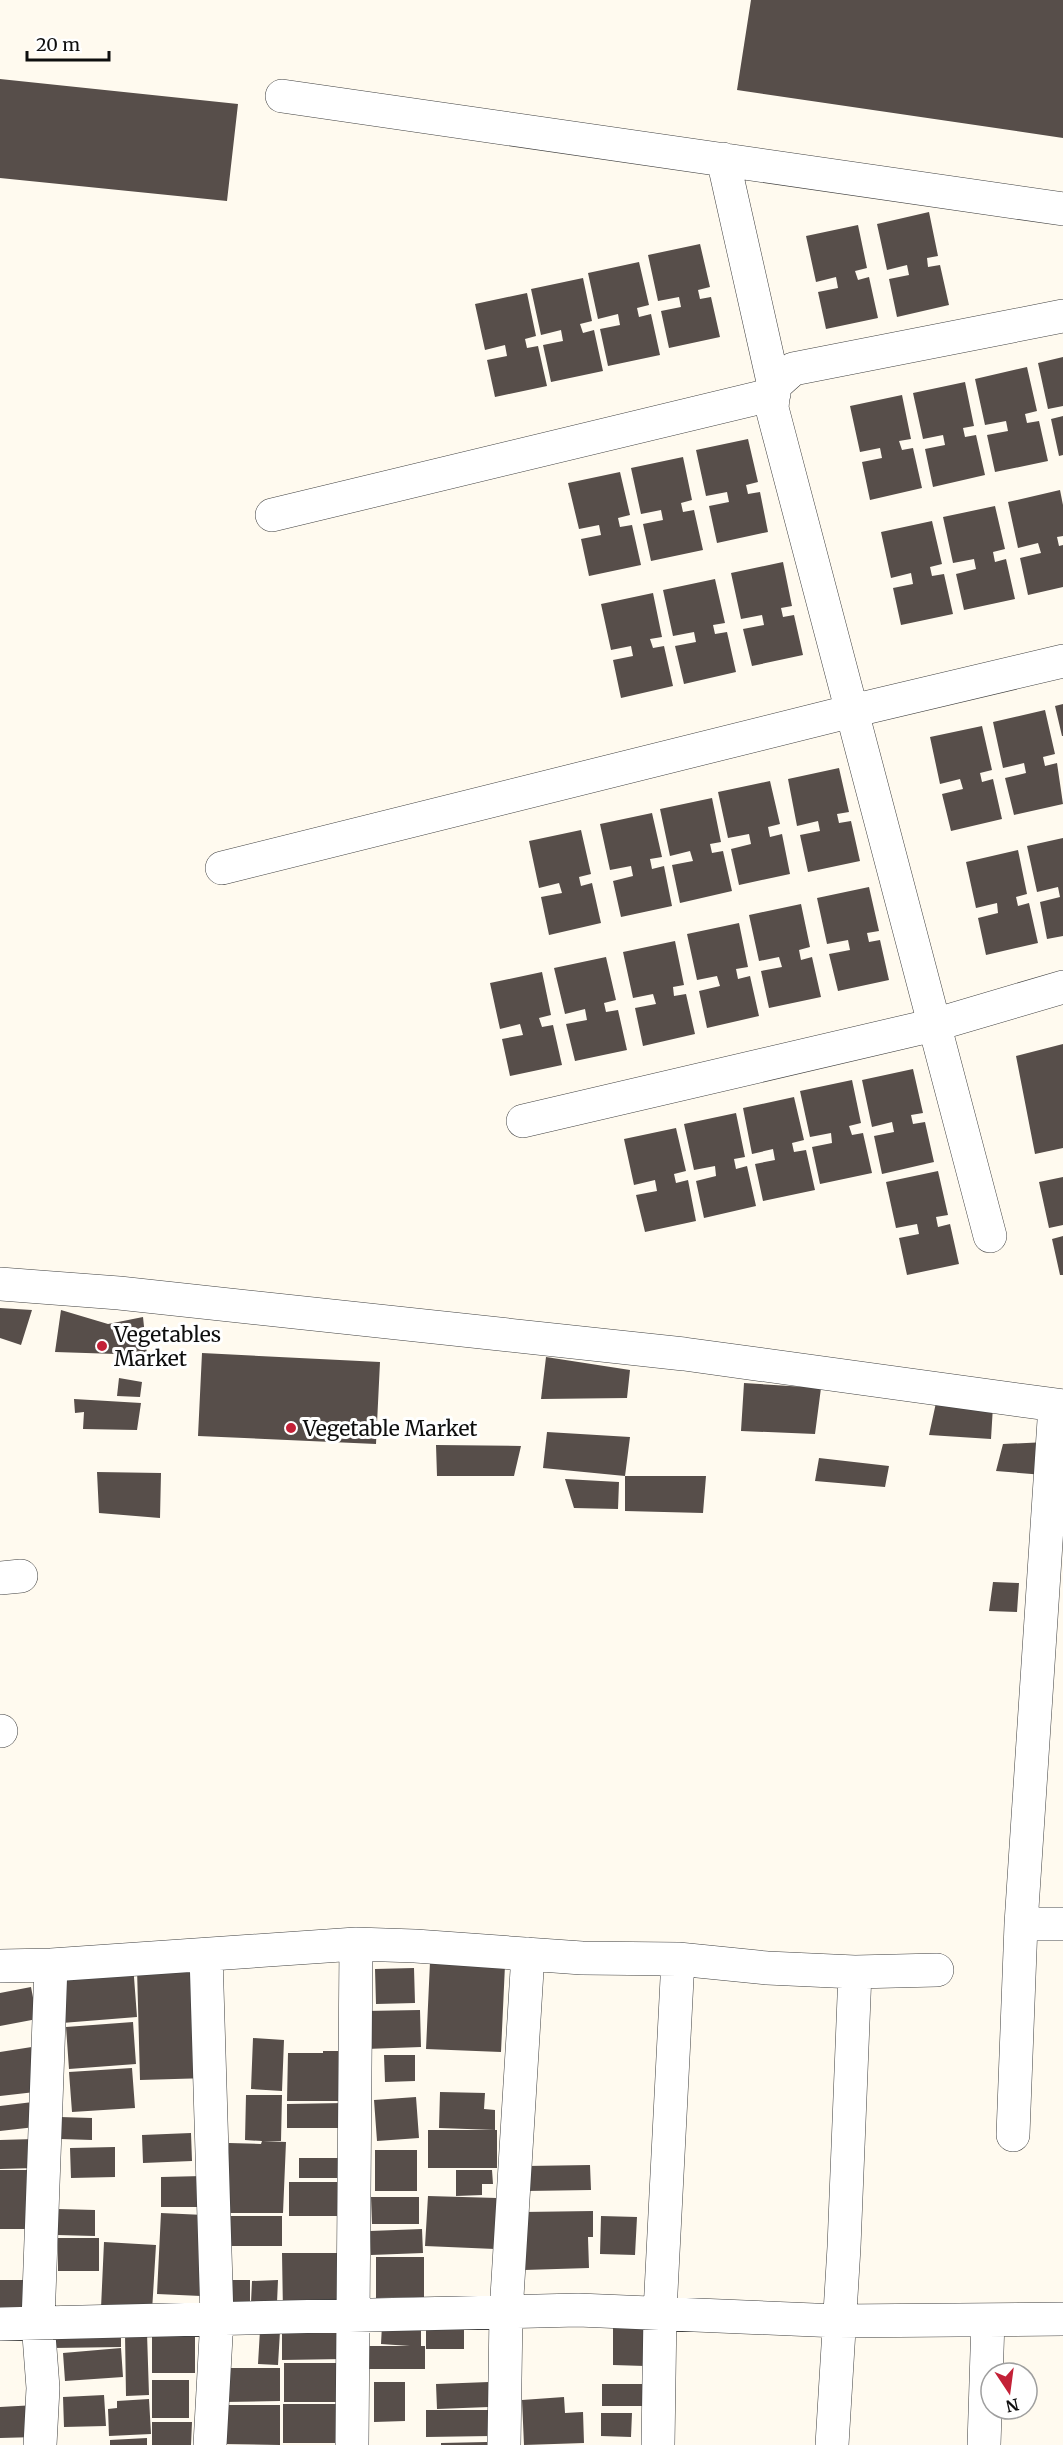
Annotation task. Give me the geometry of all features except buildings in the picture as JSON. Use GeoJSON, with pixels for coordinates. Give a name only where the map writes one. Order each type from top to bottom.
{"type":"FeatureCollection","features":[{"type":"Feature","properties":{"kind":"street"},"geometry":{"type":"LineString","coordinates":[[282,96],[1063,209]]}},
{"type":"Feature","properties":{"kind":"street"},"geometry":{"type":"LineString","coordinates":[[723,159],[774,390],[772,408],[990,1236]]}},
{"type":"Feature","properties":{"kind":"street"},"geometry":{"type":"LineString","coordinates":[[272,515],[774,390],[793,369],[1063,316]]}},
{"type":"Feature","properties":{"kind":"street"},"geometry":{"type":"LineString","coordinates":[[222,868],[852,711],[1063,661]]}},
{"type":"Feature","properties":{"kind":"street"},"geometry":{"type":"LineString","coordinates":[[523,1121],[934,1025],[1063,987]]}},
{"type":"Feature","properties":{"kind":"street"},"geometry":{"type":"LineString","coordinates":[[0,1284],[119,1293],[672,1352],[1059,1405],[1021,1924],[1013,2135]]}},
{"type":"Feature","properties":{"kind":"street"},"geometry":{"type":"LineString","coordinates":[[1021,1924],[1063,1924]]}},
{"type":"Feature","properties":{"kind":"street"},"geometry":{"type":"LineString","coordinates":[[352,2445],[356,1944]]}},
{"type":"Feature","properties":{"kind":"street"},"geometry":{"type":"LineString","coordinates":[[0,1966],[51,1965],[356,1944],[415,1946],[582,1959],[678,1959],[767,1968],[855,1972],[937,1970]]}},
{"type":"Feature","properties":{"kind":"street"},"geometry":{"type":"LineString","coordinates":[[207,1954],[217,2318],[210,2445]]}},
{"type":"Feature","properties":{"kind":"street"},"geometry":{"type":"LineString","coordinates":[[504,2445],[506,2313],[528,1954]]}},
{"type":"Feature","properties":{"kind":"street"},"geometry":{"type":"LineString","coordinates":[[658,2445],[660,2312],[678,1959]]}},
{"type":"Feature","properties":{"kind":"street"},"geometry":{"type":"LineString","coordinates":[[40,2445],[43,2388],[38,2322],[51,1965]]}},
{"type":"Feature","properties":{"kind":"street"},"geometry":{"type":"LineString","coordinates":[[832,2445],[844,2247],[855,1972]]}},
{"type":"Feature","properties":{"kind":"street"},"geometry":{"type":"LineString","coordinates":[[0,2324],[578,2310],[838,2321],[1063,2319]]}},
{"type":"Feature","properties":{"kind":"street"},"geometry":{"type":"LineString","coordinates":[[984,2445],[988,2320]]}},
{"type":"Feature","properties":{"kind":"place","name":"Vegetables Market"},"geometry":{"type":"Point","coordinates":[102,1346]}},
{"type":"Feature","properties":{"kind":"place","name":"Vegetable Market"},"geometry":{"type":"Point","coordinates":[291,1428]}}]}
